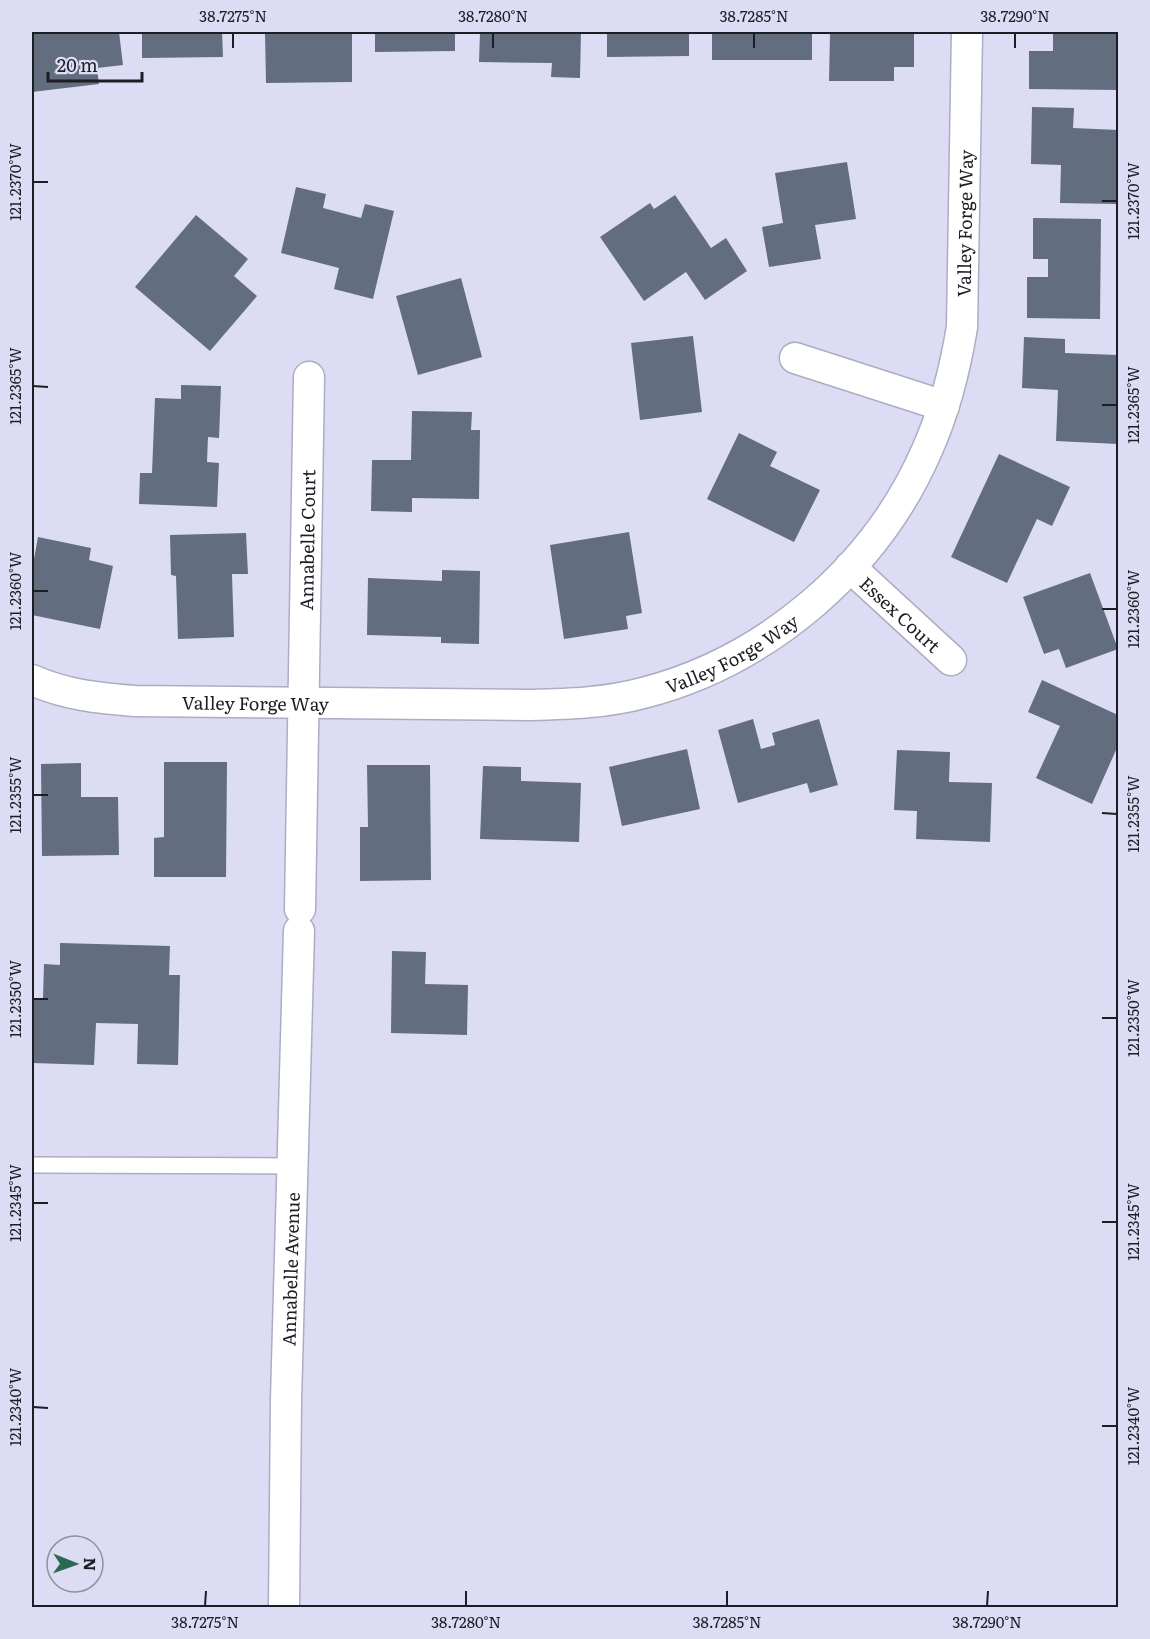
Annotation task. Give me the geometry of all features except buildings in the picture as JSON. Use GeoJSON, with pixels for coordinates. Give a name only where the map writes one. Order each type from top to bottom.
{"type":"FeatureCollection","features":[{"type":"Feature","properties":{"kind":"street","name":"Valley Forge Way"},"geometry":{"type":"LineString","coordinates":[[32,680],[48,687],[92,698],[135,701],[530,705],[588,703],[642,693],[692,678],[743,654],[784,626],[820,597],[850,567],[880,531],[906,492],[927,450],[944,406],[956,365],[962,327],[967,32]]}},
{"type":"Feature","properties":{"kind":"street"},"geometry":{"type":"LineString","coordinates":[[795,358],[944,406]]}},
{"type":"Feature","properties":{"kind":"street","name":"Annabelle Court"},"geometry":{"type":"LineString","coordinates":[[303,703],[309,377]]}},
{"type":"Feature","properties":{"kind":"street","name":"Essex Court"},"geometry":{"type":"LineString","coordinates":[[850,567],[951,660]]}},
{"type":"Feature","properties":{"kind":"street","name":"Annabelle Avenue"},"geometry":{"type":"LineString","coordinates":[[284,1608],[286,1400],[300,920],[303,703]]}},
{"type":"Feature","properties":{"kind":"lane"},"geometry":{"type":"LineString","coordinates":[[32,1165],[293,1166]]}}]}
